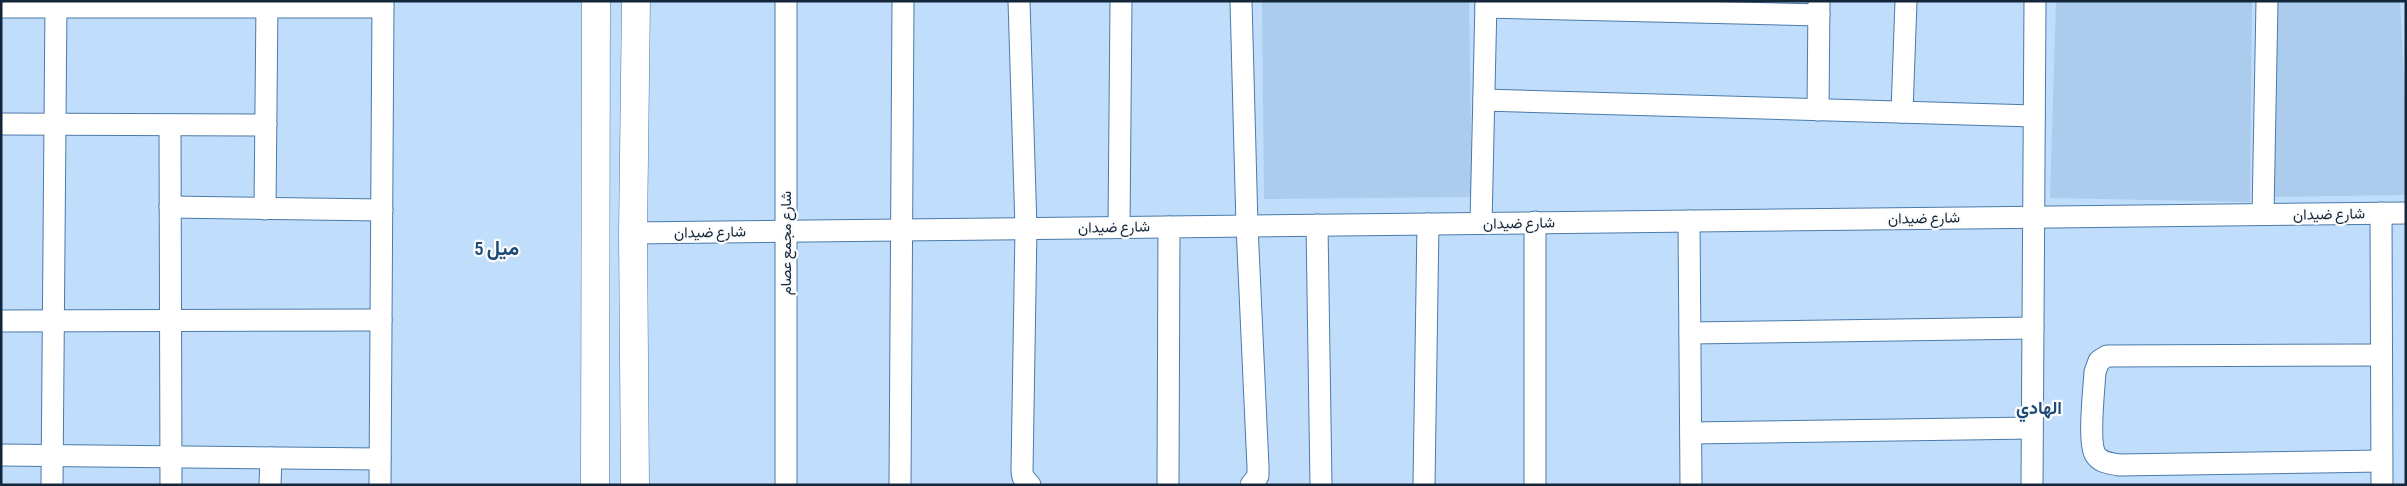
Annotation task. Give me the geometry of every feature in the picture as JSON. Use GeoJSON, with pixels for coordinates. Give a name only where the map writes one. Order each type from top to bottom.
{"type":"FeatureCollection","features":[{"type":"Feature","properties":{"kind":"main road"},"geometry":{"type":"LineString","coordinates":[[595,485],[596,1]]}},
{"type":"Feature","properties":{"kind":"main road"},"geometry":{"type":"LineString","coordinates":[[635,485],[633,233],[636,1]]}},
{"type":"Feature","properties":{"kind":"street","name":"شارع مجمع عصام"},"geometry":{"type":"LineString","coordinates":[[786,1],[786,485]]}},
{"type":"Feature","properties":{"kind":"street"},"geometry":{"type":"LineString","coordinates":[[900,485],[904,1]]}},
{"type":"Feature","properties":{"kind":"street"},"geometry":{"type":"LineString","coordinates":[[1019,1],[1026,228],[1022,471],[1023,477],[1030,485]]}},
{"type":"Feature","properties":{"kind":"street"},"geometry":{"type":"LineString","coordinates":[[1119,227],[1122,1]]}},
{"type":"Feature","properties":{"kind":"street"},"geometry":{"type":"LineString","coordinates":[[1241,1],[1247,226],[1258,467],[1258,476],[1251,485]]}},
{"type":"Feature","properties":{"kind":"street"},"geometry":{"type":"LineString","coordinates":[[1902,112],[1906,1]]}},
{"type":"Feature","properties":{"kind":"street"},"geometry":{"type":"LineString","coordinates":[[2032,485],[2035,1]]}},
{"type":"Feature","properties":{"kind":"street"},"geometry":{"type":"LineString","coordinates":[[2263,214],[2267,1]]}},
{"type":"Feature","properties":{"kind":"street"},"geometry":{"type":"LineString","coordinates":[[52,485],[56,4]]}},
{"type":"Feature","properties":{"kind":"street"},"geometry":{"type":"LineString","coordinates":[[1,7],[56,4],[383,4],[380,485]]}},
{"type":"Feature","properties":{"kind":"street"},"geometry":{"type":"LineString","coordinates":[[266,208],[267,4]]}},
{"type":"Feature","properties":{"kind":"street"},"geometry":{"type":"LineString","coordinates":[[1481,223],[1486,4],[1819,8],[1818,110]]}},
{"type":"Feature","properties":{"kind":"street"},"geometry":{"type":"LineString","coordinates":[[1484,100],[2034,116]]}},
{"type":"Feature","properties":{"kind":"street"},"geometry":{"type":"LineString","coordinates":[[1,124],[266,125]]}},
{"type":"Feature","properties":{"kind":"street"},"geometry":{"type":"LineString","coordinates":[[170,125],[171,485]]}},
{"type":"Feature","properties":{"kind":"street"},"geometry":{"type":"LineString","coordinates":[[170,207],[382,210]]}},
{"type":"Feature","properties":{"kind":"street"},"geometry":{"type":"LineString","coordinates":[[2381,213],[2382,485]]}},
{"type":"Feature","properties":{"kind":"street","name":"شارع ضيدان"},"geometry":{"type":"LineString","coordinates":[[633,233],[2406,213]]}},
{"type":"Feature","properties":{"kind":"street"},"geometry":{"type":"LineString","coordinates":[[1689,221],[1692,485]]}},
{"type":"Feature","properties":{"kind":"street"},"geometry":{"type":"LineString","coordinates":[[1535,222],[1535,485]]}},
{"type":"Feature","properties":{"kind":"street"},"geometry":{"type":"LineString","coordinates":[[1424,485],[1428,224]]}},
{"type":"Feature","properties":{"kind":"street"},"geometry":{"type":"LineString","coordinates":[[1317,225],[1321,485]]}},
{"type":"Feature","properties":{"kind":"street"},"geometry":{"type":"LineString","coordinates":[[1168,485],[1169,226]]}},
{"type":"Feature","properties":{"kind":"street"},"geometry":{"type":"LineString","coordinates":[[1,321],[381,320]]}},
{"type":"Feature","properties":{"kind":"street"},"geometry":{"type":"LineString","coordinates":[[1690,333],[2033,328]]}},
{"type":"Feature","properties":{"kind":"street"},"geometry":{"type":"LineString","coordinates":[[2381,355],[2107,356],[2098,361],[2095,372],[2092,441],[2095,455],[2105,462],[2119,464],[2382,461]]}},
{"type":"Feature","properties":{"kind":"street"},"geometry":{"type":"LineString","coordinates":[[1691,433],[2032,428]]}},
{"type":"Feature","properties":{"kind":"street"},"geometry":{"type":"LineString","coordinates":[[1,455],[380,459]]}},
{"type":"Feature","properties":{"kind":"street"},"geometry":{"type":"LineString","coordinates":[[270,485],[271,458]]}},
{"type":"Feature","properties":{"kind":"shaded area"},"geometry":{"type":"Polygon","coordinates":[[[1262,1],[1469,1],[1472,197],[1264,199],[1262,1]]]}},
{"type":"Feature","properties":{"kind":"shaded area"},"geometry":{"type":"Polygon","coordinates":[[[2056,1],[2252,1],[2250,202],[2050,198],[2056,1]]]}},
{"type":"Feature","properties":{"kind":"shaded area"},"geometry":{"type":"Polygon","coordinates":[[[2277,1],[2400,1],[2406,125],[2406,195],[2273,197],[2277,1]]]}},
{"type":"Feature","properties":{"kind":"district","name":"5 ميل"},"geometry":{"type":"Point","coordinates":[497,248]}},
{"type":"Feature","properties":{"kind":"district","name":"الهادي"},"geometry":{"type":"Point","coordinates":[2039,408]}}]}
